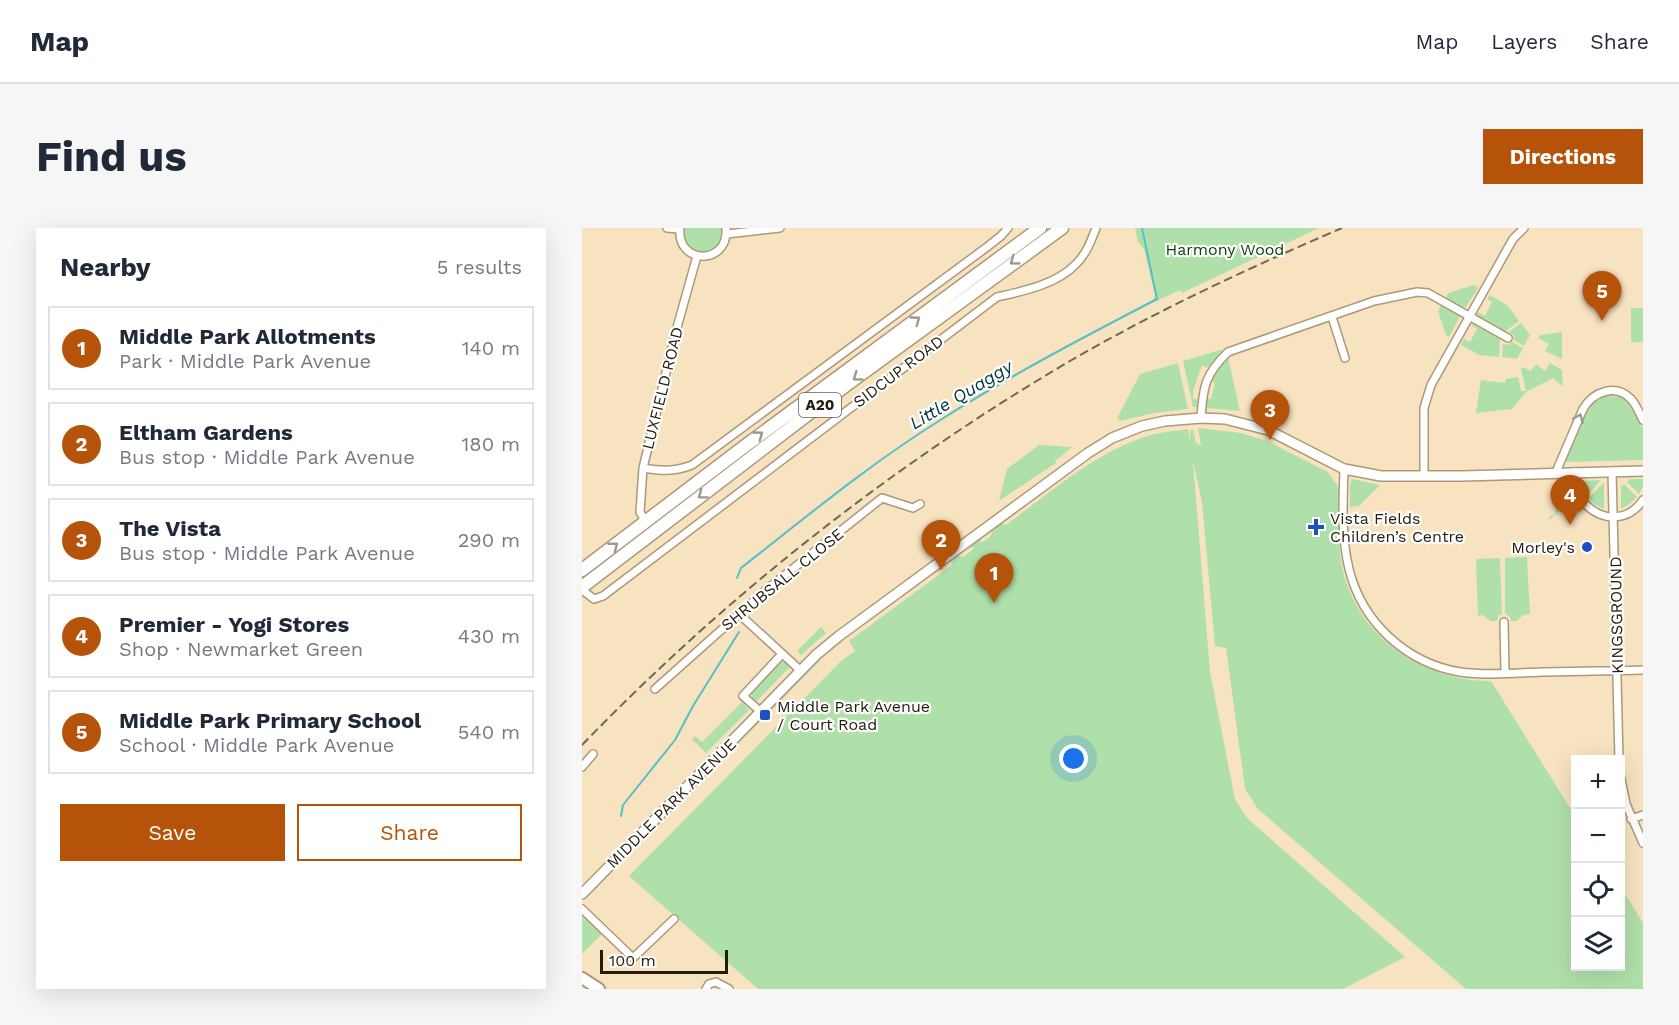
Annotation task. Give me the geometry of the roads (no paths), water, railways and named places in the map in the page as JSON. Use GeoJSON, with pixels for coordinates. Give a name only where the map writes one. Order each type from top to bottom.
{"type":"FeatureCollection","features":[{"type":"Feature","properties":{"kind":"highway","name":"SIDCUP ROAD"},"geometry":{"type":"LineString","coordinates":[[582,570],[1040,228]]}},
{"type":"Feature","properties":{"kind":"highway","name":"SIDCUP ROAD"},"geometry":{"type":"LineString","coordinates":[[582,588],[845,386],[1062,228]]}},
{"type":"Feature","properties":{"kind":"main road"},"geometry":{"type":"LineString","coordinates":[[582,978],[599,989]]}},
{"type":"Feature","properties":{"kind":"street"},"geometry":{"type":"LineString","coordinates":[[667,228],[679,229],[683,246],[688,252],[697,256],[707,256],[717,252],[724,243],[727,231],[780,228]]}},
{"type":"Feature","properties":{"kind":"street"},"geometry":{"type":"LineString","coordinates":[[643,468],[665,471],[680,470],[692,465],[987,247],[1008,228]]}},
{"type":"Feature","properties":{"kind":"street","name":"SIDCUP ROAD"},"geometry":{"type":"LineString","coordinates":[[582,588],[594,599],[603,596],[997,297],[1030,289],[1075,266],[1086,250],[1096,228]]}},
{"type":"Feature","properties":{"kind":"street"},"geometry":{"type":"LineString","coordinates":[[1424,476],[1424,417],[1427,394],[1513,239],[1524,228]]}},
{"type":"Feature","properties":{"kind":"street","name":"LUXFIELD ROAD"},"geometry":{"type":"LineString","coordinates":[[645,521],[640,512],[643,468],[676,331],[697,256]]}},
{"type":"Feature","properties":{"kind":"street"},"geometry":{"type":"LineString","coordinates":[[1202,418],[1205,382],[1216,363],[1228,352],[1374,301],[1417,292],[1428,293],[1508,338]]}},
{"type":"Feature","properties":{"kind":"street"},"geometry":{"type":"LineString","coordinates":[[1332,317],[1346,358]]}},
{"type":"Feature","properties":{"kind":"street"},"geometry":{"type":"LineString","coordinates":[[1556,472],[1583,409],[1588,401],[1598,394],[1611,390],[1626,395],[1634,402],[1643,420]]}},
{"type":"Feature","properties":{"kind":"street","name":"MIDDLE PARK AVENUE"},"geometry":{"type":"LineString","coordinates":[[582,894],[801,671],[839,636],[1077,461],[1112,438],[1142,426],[1165,421],[1225,419],[1268,430],[1344,469],[1381,476],[1643,471]]}},
{"type":"Feature","properties":{"kind":"street"},"geometry":{"type":"LineString","coordinates":[[1344,469],[1344,523],[1349,568],[1360,599],[1378,626],[1406,650],[1438,666],[1459,672],[1643,670]]}},
{"type":"Feature","properties":{"kind":"street","name":"KINGSGROUND"},"geometry":{"type":"LineString","coordinates":[[1612,471],[1619,755]]}},
{"type":"Feature","properties":{"kind":"street"},"geometry":{"type":"LineString","coordinates":[[1574,472],[1577,492],[1584,504],[1597,513],[1613,516],[1629,512],[1643,500]]}},
{"type":"Feature","properties":{"kind":"street","name":"SHRUBSALL CLOSE"},"geometry":{"type":"LineString","coordinates":[[655,689],[738,613],[882,498],[913,508],[920,504]]}},
{"type":"Feature","properties":{"kind":"street"},"geometry":{"type":"LineString","coordinates":[[738,613],[801,671]]}},
{"type":"Feature","properties":{"kind":"street"},"geometry":{"type":"LineString","coordinates":[[1504,622],[1505,673]]}},
{"type":"Feature","properties":{"kind":"street"},"geometry":{"type":"LineString","coordinates":[[761,712],[743,696],[782,654]]}},
{"type":"Feature","properties":{"kind":"street"},"geometry":{"type":"LineString","coordinates":[[582,767],[593,754]]}},
{"type":"Feature","properties":{"kind":"street"},"geometry":{"type":"LineString","coordinates":[[1625,794],[1631,819],[1643,843]]}},
{"type":"Feature","properties":{"kind":"street"},"geometry":{"type":"LineString","coordinates":[[1631,819],[1643,815]]}},
{"type":"Feature","properties":{"kind":"street"},"geometry":{"type":"LineString","coordinates":[[582,909],[633,958],[674,919]]}},
{"type":"Feature","properties":{"kind":"street"},"geometry":{"type":"LineString","coordinates":[[706,989],[709,984],[716,982],[729,989]]}},
{"type":"Feature","properties":{"kind":"waterway","name":"Little Quaggy"},"geometry":{"type":"LineString","coordinates":[[737,578],[741,568],[839,491],[916,436],[1021,372],[1157,299],[1142,228]]}},
{"type":"Feature","properties":{"kind":"waterway","name":"Little Quaggy"},"geometry":{"type":"LineString","coordinates":[[621,816],[623,805],[675,740],[693,706],[739,632]]}},
{"type":"Feature","properties":{"kind":"railway"},"geometry":{"type":"LineString","coordinates":[[582,745],[637,690],[752,586],[813,536],[938,444],[1070,361],[1137,324],[1238,274],[1342,228]]}},
{"type":"Feature","properties":{"kind":"place","name":"Middle Park Primary School"},"geometry":{"type":"Point","coordinates":[1602,321]}},
{"type":"Feature","properties":{"kind":"place","name":"The Vista"},"geometry":{"type":"Point","coordinates":[1270,440]}},
{"type":"Feature","properties":{"kind":"place","name":"Premier - Yogi Stores"},"geometry":{"type":"Point","coordinates":[1570,525]}},
{"type":"Feature","properties":{"kind":"place","name":"Vista Fields Children’s Centre"},"geometry":{"type":"Point","coordinates":[1316,527]}},
{"type":"Feature","properties":{"kind":"place","name":"Morley's"},"geometry":{"type":"Point","coordinates":[1587,547]}},
{"type":"Feature","properties":{"kind":"place","name":"Eltham Gardens"},"geometry":{"type":"Point","coordinates":[941,570]}},
{"type":"Feature","properties":{"kind":"place","name":"Middle Park Allotments"},"geometry":{"type":"Point","coordinates":[994,603]}},
{"type":"Feature","properties":{"kind":"place","name":"Middle Park Avenue / Court Road"},"geometry":{"type":"Point","coordinates":[765,715]}},
{"type":"Feature","properties":{"kind":"park label","name":"Harmony Wood"},"geometry":{"type":"Point","coordinates":[1225,249]}}]}
